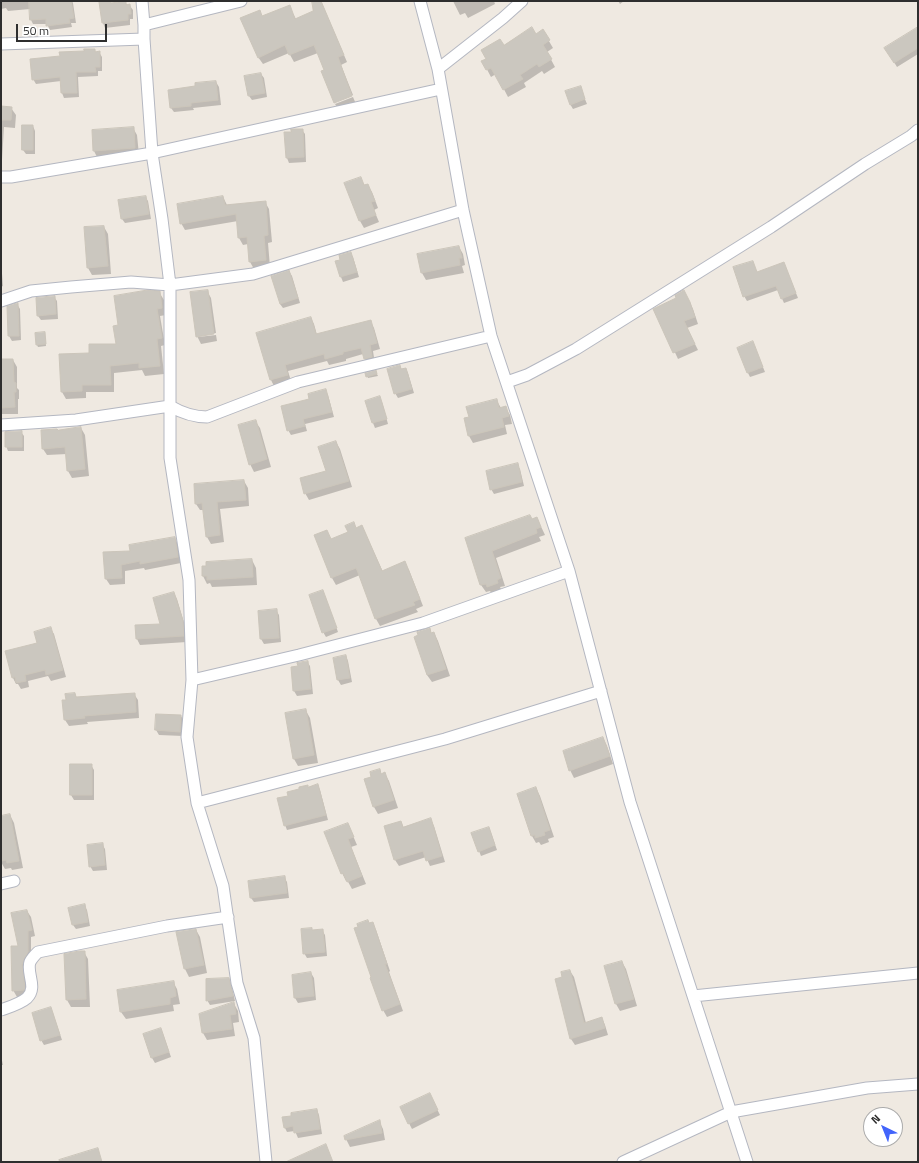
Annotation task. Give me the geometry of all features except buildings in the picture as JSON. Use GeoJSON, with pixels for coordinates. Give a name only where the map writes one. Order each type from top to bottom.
{"type":"FeatureCollection","features":[{"type":"Feature","properties":{"kind":"street"},"geometry":{"type":"LineString","coordinates":[[142,1],[152,153],[170,284],[170,458],[189,580],[192,680],[187,737],[197,803],[223,886],[237,983],[254,1038],[266,1162]]}},
{"type":"Feature","properties":{"kind":"street"},"geometry":{"type":"LineString","coordinates":[[144,25],[240,1]]}},
{"type":"Feature","properties":{"kind":"street"},"geometry":{"type":"LineString","coordinates":[[420,1],[438,69],[464,210],[491,336],[568,571],[630,802],[747,1162]]}},
{"type":"Feature","properties":{"kind":"street"},"geometry":{"type":"LineString","coordinates":[[438,69],[503,18],[522,1]]}},
{"type":"Feature","properties":{"kind":"street"},"geometry":{"type":"LineString","coordinates":[[1,44],[144,39]]}},
{"type":"Feature","properties":{"kind":"street"},"geometry":{"type":"LineString","coordinates":[[1,177],[11,177],[152,153],[441,89]]}},
{"type":"Feature","properties":{"kind":"street"},"geometry":{"type":"LineString","coordinates":[[507,382],[527,375],[583,345],[764,231],[918,130]]}},
{"type":"Feature","properties":{"kind":"street"},"geometry":{"type":"LineString","coordinates":[[1,301],[31,291],[131,282],[170,284],[253,274],[464,210]]}},
{"type":"Feature","properties":{"kind":"street"},"geometry":{"type":"LineString","coordinates":[[1,425],[76,420],[170,406],[178,411],[197,417],[207,417],[298,382],[491,336]]}},
{"type":"Feature","properties":{"kind":"street"},"geometry":{"type":"LineString","coordinates":[[192,680],[299,655],[423,623],[568,571]]}},
{"type":"Feature","properties":{"kind":"street"},"geometry":{"type":"LineString","coordinates":[[197,803],[445,739],[601,691]]}},
{"type":"Feature","properties":{"kind":"street"},"geometry":{"type":"LineString","coordinates":[[1,884],[14,880]]}},
{"type":"Feature","properties":{"kind":"street"},"geometry":{"type":"LineString","coordinates":[[1,1010],[16,1005],[26,999],[30,994],[32,986],[30,963],[38,952],[167,926],[228,917]]}},
{"type":"Feature","properties":{"kind":"street"},"geometry":{"type":"LineString","coordinates":[[693,996],[918,973]]}},
{"type":"Feature","properties":{"kind":"street"},"geometry":{"type":"LineString","coordinates":[[623,1162],[731,1112],[867,1088],[918,1084]]}}]}
